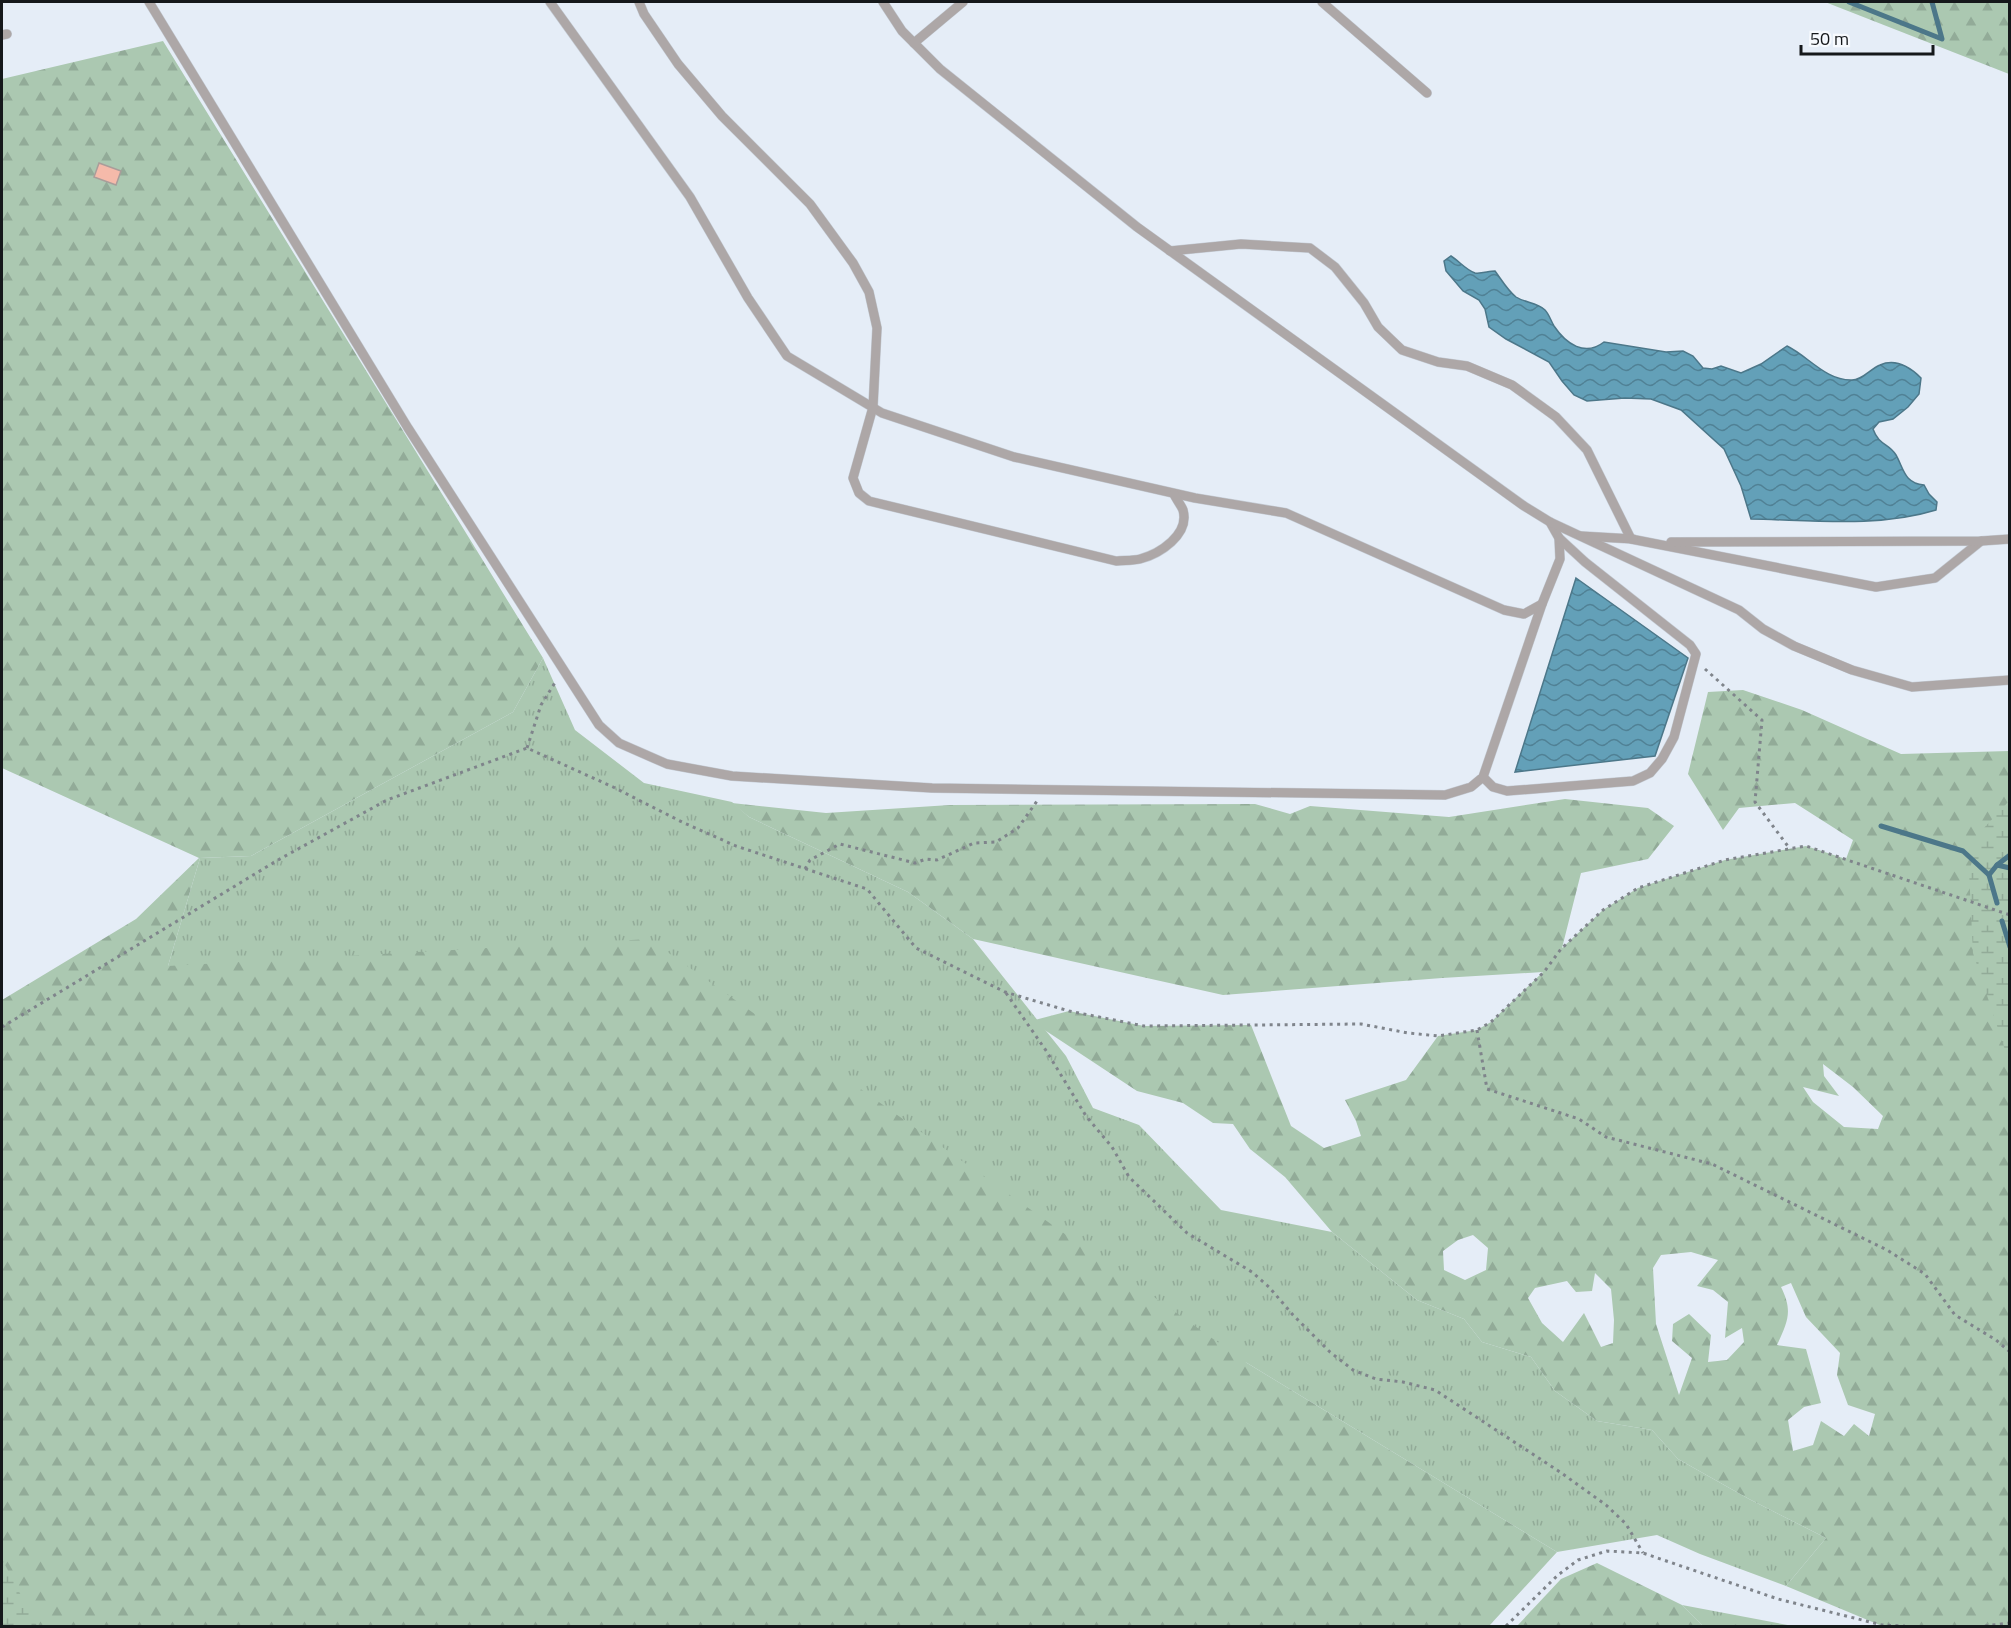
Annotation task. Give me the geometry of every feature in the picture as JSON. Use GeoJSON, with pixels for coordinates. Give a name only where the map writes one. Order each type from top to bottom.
{"type":"FeatureCollection","features":[{"type":"Feature","properties":{"kind":"lane"},"geometry":{"type":"LineString","coordinates":[[149,2],[408,428],[599,725],[619,743],[667,764],[732,776],[932,788],[1445,795],[1471,787],[1483,777],[1542,604],[1560,559],[1559,538]]}},
{"type":"Feature","properties":{"kind":"lane"},"geometry":{"type":"LineString","coordinates":[[550,2],[690,196],[748,298],[787,356],[882,413],[1014,457],[1174,494],[1286,513],[1504,610],[1524,614],[1542,604]]}},
{"type":"Feature","properties":{"kind":"lane"},"geometry":{"type":"LineString","coordinates":[[639,2],[644,14],[678,64],[722,116],[810,204],[853,263],[869,292],[877,328],[873,407],[853,478],[859,493],[869,501],[1116,561],[1139,559],[1157,552],[1172,542],[1182,529],[1184,511],[1174,494]]}},
{"type":"Feature","properties":{"kind":"lane"},"geometry":{"type":"LineString","coordinates":[[883,2],[902,31],[940,69],[1137,227],[1524,506],[1550,522],[1739,610],[1763,629],[1794,646],[1852,670],[1912,687],[2010,680]]}},
{"type":"Feature","properties":{"kind":"lane"},"geometry":{"type":"LineString","coordinates":[[914,43],[963,2]]}},
{"type":"Feature","properties":{"kind":"lane"},"geometry":{"type":"LineString","coordinates":[[1322,2],[1427,93]]}},
{"type":"Feature","properties":{"kind":"lane"},"geometry":{"type":"LineString","coordinates":[[1170,251],[1241,244],[1310,248],[1335,267],[1364,303],[1378,327],[1402,350],[1438,362],[1467,366],[1512,385],[1556,417],[1587,450],[1631,539]]}},
{"type":"Feature","properties":{"kind":"lane"},"geometry":{"type":"LineString","coordinates":[[1483,777],[1493,787],[1507,791],[1633,781],[1650,773],[1662,759],[1674,737],[1695,660],[1696,654],[1690,645],[1585,562],[1559,538],[1550,522]]}},
{"type":"Feature","properties":{"kind":"lane"},"geometry":{"type":"LineString","coordinates":[[1576,535],[1681,543],[2010,539]]}},
{"type":"Feature","properties":{"kind":"lane"},"geometry":{"type":"LineString","coordinates":[[1631,539],[1876,587],[1935,578],[1981,541]]}},
{"type":"Feature","properties":{"kind":"path"},"geometry":{"type":"LineString","coordinates":[[1695,660],[1762,720],[1755,802],[1790,849]]}},
{"type":"Feature","properties":{"kind":"path"},"geometry":{"type":"LineString","coordinates":[[527,748],[541,705],[562,669]]}},
{"type":"Feature","properties":{"kind":"path"},"geometry":{"type":"LineString","coordinates":[[2,1027],[278,860],[387,800],[527,748],[725,841],[867,889],[915,948],[1005,992],[1069,1011],[1144,1026],[1361,1024],[1438,1036],[1477,1030],[1491,1022],[1544,972],[1561,949],[1603,910],[1638,888],[1725,860],[1806,846],[2010,915]]}},
{"type":"Feature","properties":{"kind":"path"},"geometry":{"type":"LineString","coordinates":[[806,869],[810,860],[840,844],[915,863],[926,859],[937,860],[974,843],[996,842],[1018,828],[1044,790]]}},
{"type":"Feature","properties":{"kind":"path"},"geometry":{"type":"LineString","coordinates":[[1005,992],[1047,1052],[1086,1116],[1112,1147],[1129,1177],[1187,1233],[1252,1272],[1330,1352],[1353,1370],[1376,1379],[1403,1382],[1435,1390],[1560,1472],[1606,1505],[1626,1524],[1643,1553]]}},
{"type":"Feature","properties":{"kind":"path"},"geometry":{"type":"LineString","coordinates":[[1477,1030],[1487,1089],[1579,1119],[1606,1137],[1712,1164],[1887,1250],[1925,1274],[1955,1316],[1996,1340],[2010,1352]]}},
{"type":"Feature","properties":{"kind":"path"},"geometry":{"type":"LineString","coordinates":[[1506,1626],[1558,1575],[1578,1560],[1607,1551],[1643,1553],[1778,1599],[1882,1626],[1905,1626]]}},
{"type":"Feature","properties":{"kind":"path"},"geometry":{"type":"LineString","coordinates":[[1985,1626],[2010,1623]]}},
{"type":"Feature","properties":{"kind":"green space"},"geometry":{"type":"Polygon","coordinates":[[[1825,2],[2009,2],[2009,74],[1825,2]]]}},
{"type":"Feature","properties":{"kind":"green space"},"geometry":{"type":"Polygon","coordinates":[[[163,41],[543,658],[513,712],[251,856],[200,858],[168,966],[649,939],[1247,1363],[1557,1552],[1489,1626],[2,1626],[2,1000],[136,919],[199,858],[2,768],[2,79],[163,41]]]}},
{"type":"Feature","properties":{"kind":"green space"},"geometry":{"type":"Polygon","coordinates":[[[543,658],[575,730],[644,783],[732,802],[749,817],[908,892],[973,939],[1066,1056],[1093,1108],[1139,1125],[1221,1210],[1332,1232],[1417,1300],[1464,1319],[1482,1342],[1531,1357],[1555,1391],[1597,1421],[1652,1430],[1678,1459],[1749,1499],[1826,1538],[1786,1586],[1700,1554],[1657,1535],[1557,1552],[1247,1363],[168,966],[200,858],[251,856],[513,712],[543,658]]]}},
{"type":"Feature","properties":{"kind":"green space"},"geometry":{"type":"Polygon","coordinates":[[[1743,690],[1802,710],[1901,754],[2009,751],[2009,1626],[1882,1626],[1786,1586],[1826,1538],[1749,1499],[1678,1459],[1652,1430],[1597,1421],[1555,1391],[1531,1357],[1482,1342],[1464,1319],[1417,1300],[1332,1232],[1285,1177],[1250,1149],[1233,1124],[1213,1123],[1183,1103],[1137,1091],[1031,1021],[1069,1011],[1144,1026],[1251,1025],[1291,1126],[1324,1148],[1361,1136],[1345,1100],[1406,1080],[1438,1036],[1477,1030],[1491,1022],[1543,972],[1223,995],[973,939],[908,892],[749,817],[732,803],[826,813],[950,805],[1255,804],[1290,814],[1310,806],[1449,817],[1565,799],[1648,808],[1674,826],[1648,859],[1581,873],[1562,948],[1603,910],[1638,888],[1725,860],[1806,846],[1846,859],[1853,840],[1795,803],[1739,808],[1723,830],[1688,774],[1708,692],[1743,690]],[[1823,1064],[1824,1076],[1839,1096],[1803,1087],[1813,1102],[1844,1127],[1878,1129],[1883,1116],[1853,1087],[1823,1064]],[[1473,1235],[1458,1240],[1443,1251],[1444,1270],[1465,1280],[1486,1270],[1488,1248],[1473,1235]],[[1691,1252],[1661,1255],[1653,1268],[1656,1324],[1679,1395],[1692,1358],[1672,1341],[1673,1324],[1689,1314],[1711,1335],[1708,1362],[1727,1360],[1744,1342],[1742,1328],[1725,1338],[1728,1302],[1713,1290],[1697,1286],[1718,1260],[1691,1252]],[[1595,1273],[1592,1291],[1576,1292],[1567,1281],[1535,1288],[1528,1298],[1542,1323],[1563,1342],[1584,1313],[1601,1347],[1613,1343],[1614,1320],[1611,1289],[1595,1273]],[[1791,1283],[1781,1287],[1785,1295],[1788,1316],[1777,1345],[1806,1349],[1821,1403],[1804,1407],[1788,1420],[1793,1451],[1813,1445],[1821,1421],[1844,1436],[1854,1424],[1869,1436],[1875,1414],[1848,1405],[1837,1375],[1840,1353],[1806,1317],[1791,1283]]]}},
{"type":"Feature","properties":{"kind":"green space"},"geometry":{"type":"Polygon","coordinates":[[[2009,801],[2009,1062],[1973,953],[1969,871],[1983,829],[2009,801]]]}},
{"type":"Feature","properties":{"kind":"green space"},"geometry":{"type":"Polygon","coordinates":[[[2,1559],[37,1626],[2,1626],[2,1559]]]}},
{"type":"Feature","properties":{"kind":"green space"},"geometry":{"type":"Polygon","coordinates":[[[1597,1563],[1682,1605],[1703,1626],[1517,1626],[1561,1579],[1597,1563]]]}},
{"type":"Feature","properties":{"kind":"green space"},"geometry":{"type":"Polygon","coordinates":[[[1682,1605],[1793,1626],[1703,1626],[1682,1605]]]}},
{"type":"Feature","properties":{"kind":"water"},"geometry":{"type":"Polygon","coordinates":[[[1451,256],[1475,273],[1495,271],[1513,294],[1542,307],[1564,338],[1583,348],[1597,346],[1604,342],[1666,352],[1683,351],[1693,356],[1703,368],[1712,369],[1721,366],[1741,373],[1761,364],[1787,346],[1834,377],[1852,380],[1886,363],[1897,363],[1907,367],[1921,378],[1919,394],[1893,419],[1879,422],[1873,429],[1878,439],[1896,455],[1908,478],[1917,484],[1924,485],[1937,502],[1936,510],[1914,516],[1868,521],[1751,519],[1741,486],[1724,449],[1681,410],[1651,399],[1625,398],[1587,401],[1574,395],[1549,362],[1489,327],[1485,309],[1479,300],[1463,291],[1446,271],[1444,261],[1451,256]]]}},
{"type":"Feature","properties":{"kind":"water"},"geometry":{"type":"Polygon","coordinates":[[[1576,578],[1688,658],[1655,756],[1515,772],[1576,578]]]}},
{"type":"Feature","properties":{"kind":"building"},"geometry":{"type":"Polygon","coordinates":[[[99,163],[121,171],[116,185],[94,177],[99,163]]]}},
{"type":"Feature","properties":{"kind":"waterway"},"geometry":{"type":"LineString","coordinates":[[1849,2],[1942,39],[1932,2]]}},
{"type":"Feature","properties":{"kind":"waterway"},"geometry":{"type":"LineString","coordinates":[[1881,826],[1963,851],[1989,875],[1997,865],[2010,868]]}},
{"type":"Feature","properties":{"kind":"waterway"},"geometry":{"type":"LineString","coordinates":[[1997,865],[2010,855]]}},
{"type":"Feature","properties":{"kind":"waterway"},"geometry":{"type":"LineString","coordinates":[[1989,875],[1997,903]]}},
{"type":"Feature","properties":{"kind":"waterway"},"geometry":{"type":"LineString","coordinates":[[2002,921],[2010,947]]}}]}
